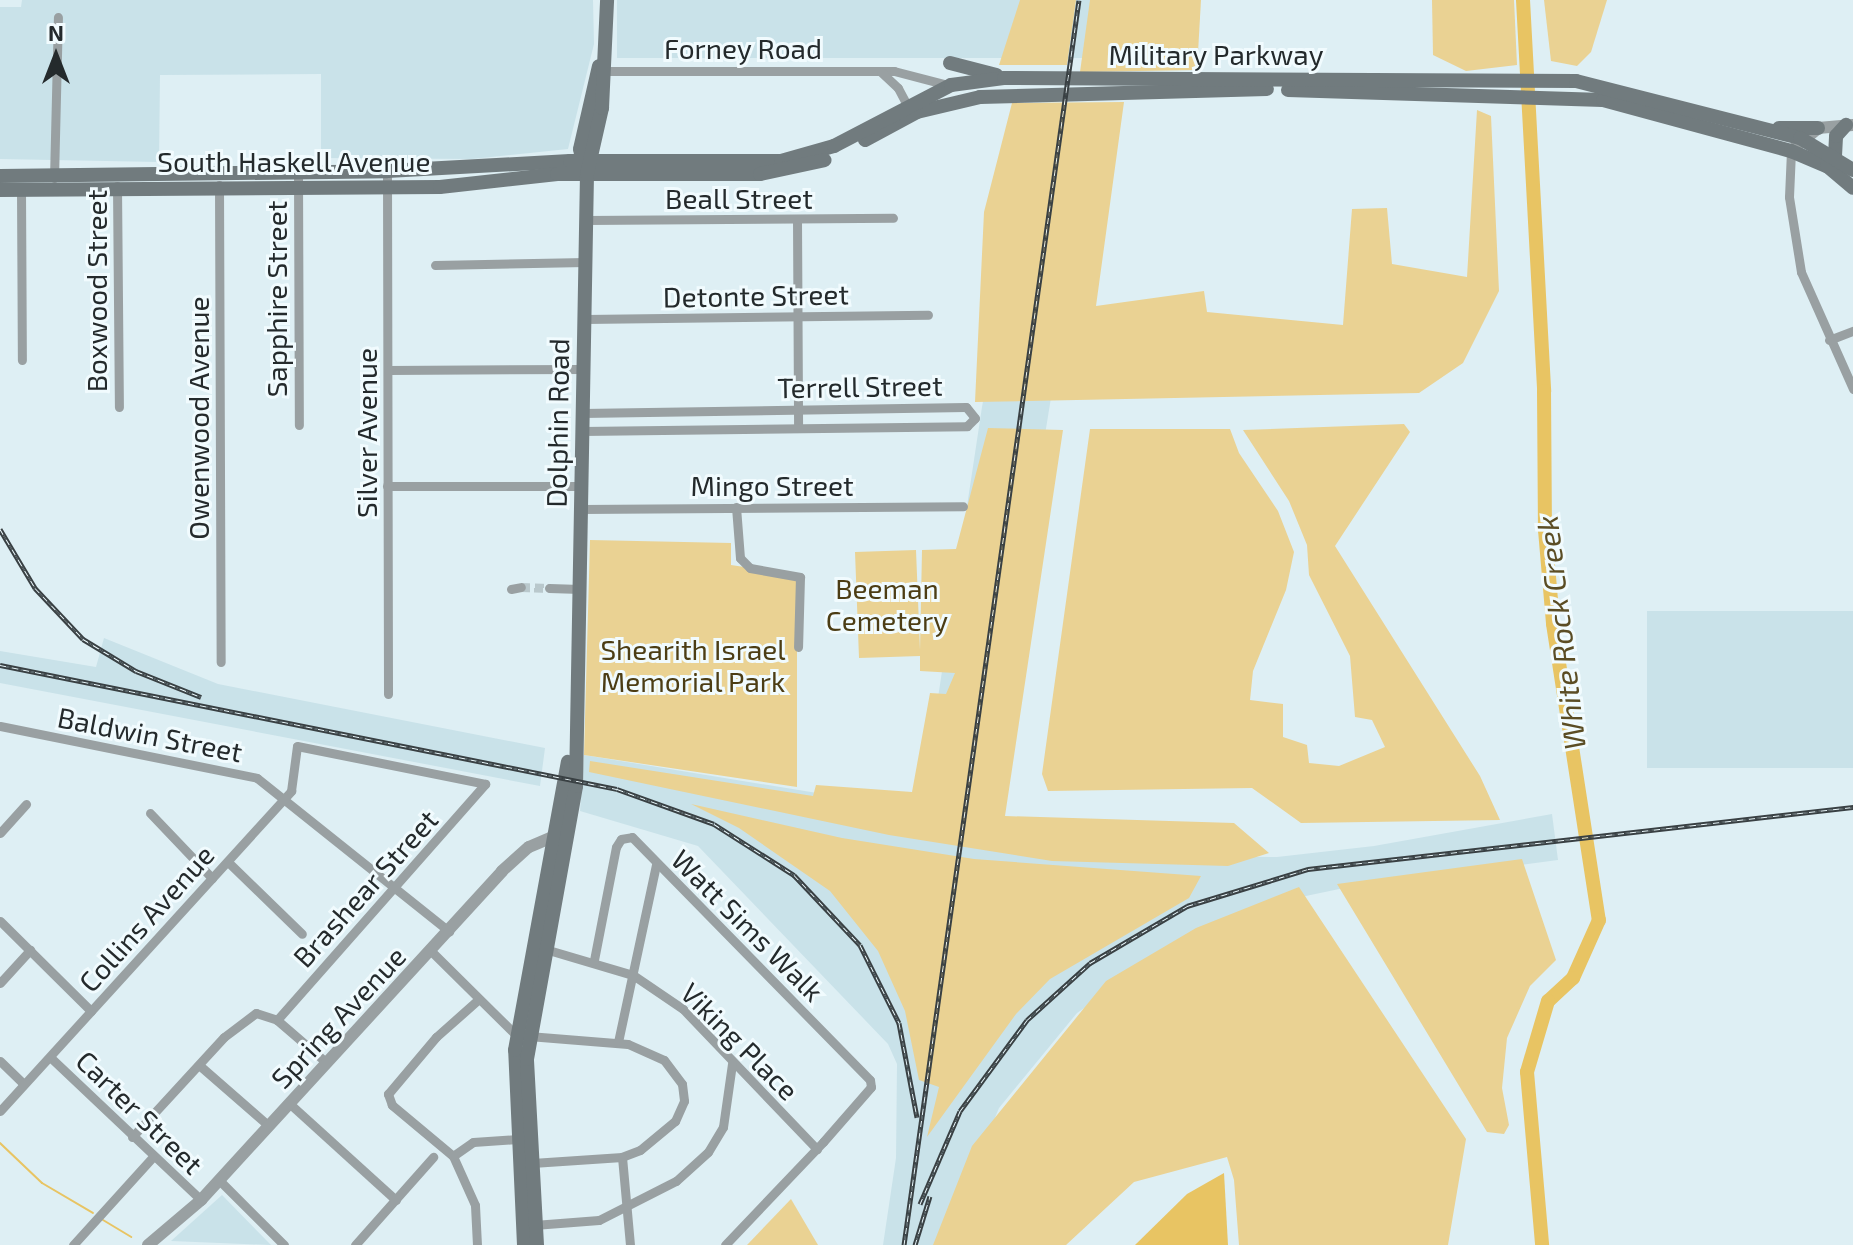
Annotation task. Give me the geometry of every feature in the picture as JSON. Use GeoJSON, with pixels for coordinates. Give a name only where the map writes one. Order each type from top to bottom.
{"type":"FeatureCollection","features":[{"type":"Feature","properties":{"kind":"main road","name":"Dolphin Road"},"geometry":{"type":"LineString","coordinates":[[587,165],[606,71],[604,0]]}},
{"type":"Feature","properties":{"kind":"main road","name":"Dolphin Road"},"geometry":{"type":"LineString","coordinates":[[522,1037],[577,767],[587,165],[604,0]]}},
{"type":"Feature","properties":{"kind":"main road"},"geometry":{"type":"LineString","coordinates":[[950,63],[1004,78]]}},
{"type":"Feature","properties":{"kind":"main road","name":"Military Parkway"},"geometry":{"type":"LineString","coordinates":[[587,165],[745,175],[795,170],[912,109],[951,85],[1004,78],[1174,86],[1388,86],[1474,79],[1559,80],[1603,86],[1737,129],[1835,156],[1853,170]]}},
{"type":"Feature","properties":{"kind":"main road","name":"Military Parkway"},"geometry":{"type":"LineString","coordinates":[[912,109],[999,95],[1174,86]]}},
{"type":"Feature","properties":{"kind":"main road","name":"Military Parkway"},"geometry":{"type":"LineString","coordinates":[[1388,86],[1473,96],[1603,100],[1737,129],[1765,128],[1827,166],[1853,188]]}},
{"type":"Feature","properties":{"kind":"main road"},"geometry":{"type":"LineString","coordinates":[[1835,156],[1836,136],[1850,125]]}},
{"type":"Feature","properties":{"kind":"main road"},"geometry":{"type":"LineString","coordinates":[[1765,128],[1818,128]]}},
{"type":"Feature","properties":{"kind":"main road","name":"South Haskell Avenue"},"geometry":{"type":"LineString","coordinates":[[0,190],[21,183],[219,181],[298,173],[587,165]]}},
{"type":"Feature","properties":{"kind":"main road","name":"South Haskell Avenue"},"geometry":{"type":"LineString","coordinates":[[219,181],[297,189],[453,186],[587,165]]}},
{"type":"Feature","properties":{"kind":"main road"},"geometry":{"type":"LineString","coordinates":[[453,169],[453,186]]}},
{"type":"Feature","properties":{"kind":"main road","name":"South Haskell Avenue"},"geometry":{"type":"LineString","coordinates":[[0,176],[21,183]]}},
{"type":"Feature","properties":{"kind":"main road"},"geometry":{"type":"LineString","coordinates":[[522,1037],[517,1139],[529,1225],[537,1245]]}},
{"type":"Feature","properties":{"kind":"main road"},"geometry":{"type":"LineString","coordinates":[[522,1037],[532,1163],[529,1225],[524,1245]]}},
{"type":"Feature","properties":{"kind":"street"},"geometry":{"type":"LineString","coordinates":[[54,182],[58,17]]}},
{"type":"Feature","properties":{"kind":"street","name":"Forney Road"},"geometry":{"type":"LineString","coordinates":[[606,71],[881,72],[951,85]]}},
{"type":"Feature","properties":{"kind":"street"},"geometry":{"type":"LineString","coordinates":[[881,72],[898,88],[912,109]]}},
{"type":"Feature","properties":{"kind":"street"},"geometry":{"type":"LineString","coordinates":[[1850,125],[1818,128],[1796,145],[1788,177],[1796,250],[1829,340],[1853,389]]}},
{"type":"Feature","properties":{"kind":"street","name":"Silver Avenue"},"geometry":{"type":"LineString","coordinates":[[387,171],[388,694]]}},
{"type":"Feature","properties":{"kind":"street","name":"Sapphire Street"},"geometry":{"type":"LineString","coordinates":[[298,173],[299,425]]}},
{"type":"Feature","properties":{"kind":"street","name":"Owenwood Avenue"},"geometry":{"type":"LineString","coordinates":[[219,181],[221,662]]}},
{"type":"Feature","properties":{"kind":"street","name":"Boxwood Street"},"geometry":{"type":"LineString","coordinates":[[117,182],[119,407]]}},
{"type":"Feature","properties":{"kind":"street"},"geometry":{"type":"LineString","coordinates":[[21,183],[22,360]]}},
{"type":"Feature","properties":{"kind":"street","name":"Beall Street"},"geometry":{"type":"LineString","coordinates":[[586,220],[893,218]]}},
{"type":"Feature","properties":{"kind":"street"},"geometry":{"type":"LineString","coordinates":[[797,219],[798,427]]}},
{"type":"Feature","properties":{"kind":"street"},"geometry":{"type":"LineString","coordinates":[[435,265],[585,262]]}},
{"type":"Feature","properties":{"kind":"street","name":"Detonte Street"},"geometry":{"type":"LineString","coordinates":[[585,319],[928,315]]}},
{"type":"Feature","properties":{"kind":"street"},"geometry":{"type":"LineString","coordinates":[[1829,340],[1853,331]]}},
{"type":"Feature","properties":{"kind":"street"},"geometry":{"type":"LineString","coordinates":[[388,370],[583,369]]}},
{"type":"Feature","properties":{"kind":"street","name":"Terrell Street"},"geometry":{"type":"LineString","coordinates":[[582,413],[966,407],[975,418],[967,426],[582,431]]}},
{"type":"Feature","properties":{"kind":"street"},"geometry":{"type":"LineString","coordinates":[[387,486],[581,486]]}},
{"type":"Feature","properties":{"kind":"street","name":"Mingo Street"},"geometry":{"type":"LineString","coordinates":[[581,509],[963,506]]}},
{"type":"Feature","properties":{"kind":"street"},"geometry":{"type":"LineString","coordinates":[[736,507],[740,558],[750,568],[800,577],[798,647]]}},
{"type":"Feature","properties":{"kind":"street"},"geometry":{"type":"LineString","coordinates":[[549,588],[580,589]]}},
{"type":"Feature","properties":{"kind":"street","name":"Baldwin Street"},"geometry":{"type":"LineString","coordinates":[[0,726],[257,778],[286,796],[449,931]]}},
{"type":"Feature","properties":{"kind":"street","name":"Brashear Street"},"geometry":{"type":"LineString","coordinates":[[277,1020],[485,784],[300,746],[292,752],[292,789],[286,796]]}},
{"type":"Feature","properties":{"kind":"street","name":"Collins Avenue"},"geometry":{"type":"LineString","coordinates":[[0,1111],[286,796]]}},
{"type":"Feature","properties":{"kind":"street"},"geometry":{"type":"LineString","coordinates":[[1,831],[26,804]]}},
{"type":"Feature","properties":{"kind":"street"},"geometry":{"type":"LineString","coordinates":[[150,813],[212,878]]}},
{"type":"Feature","properties":{"kind":"street","name":"Spring Avenue"},"geometry":{"type":"LineString","coordinates":[[148,1245],[201,1200],[520,855],[563,834]]}},
{"type":"Feature","properties":{"kind":"street","name":"Watt Sims Walk"},"geometry":{"type":"LineString","coordinates":[[594,960],[617,842],[632,837],[870,1080],[871,1087],[819,1147]]}},
{"type":"Feature","properties":{"kind":"street"},"geometry":{"type":"LineString","coordinates":[[228,862],[302,934]]}},
{"type":"Feature","properties":{"kind":"street"},"geometry":{"type":"LineString","coordinates":[[618,1042],[656,864]]}},
{"type":"Feature","properties":{"kind":"street"},"geometry":{"type":"LineString","coordinates":[[0,921],[91,1011]]}},
{"type":"Feature","properties":{"kind":"street","name":"Viking Place"},"geometry":{"type":"LineString","coordinates":[[540,948],[594,960],[633,975],[683,1009],[732,1064],[819,1147]]}},
{"type":"Feature","properties":{"kind":"street"},"geometry":{"type":"LineString","coordinates":[[0,983],[30,950]]}},
{"type":"Feature","properties":{"kind":"street"},"geometry":{"type":"LineString","coordinates":[[431,951],[522,1037],[618,1042],[664,1060],[676,1072],[684,1092],[680,1111],[666,1131],[622,1157],[532,1163]]}},
{"type":"Feature","properties":{"kind":"street"},"geometry":{"type":"LineString","coordinates":[[475,1243],[475,1205],[453,1156],[392,1105],[388,1094],[436,1037],[479,999]]}},
{"type":"Feature","properties":{"kind":"street"},"geometry":{"type":"LineString","coordinates":[[132,1137],[199,1065],[256,1013],[277,1020],[327,1063]]}},
{"type":"Feature","properties":{"kind":"street","name":"Carter Street"},"geometry":{"type":"LineString","coordinates":[[50,1057],[152,1158],[201,1200]]}},
{"type":"Feature","properties":{"kind":"street"},"geometry":{"type":"LineString","coordinates":[[0,1061],[24,1084]]}},
{"type":"Feature","properties":{"kind":"street"},"geometry":{"type":"LineString","coordinates":[[529,1225],[585,1223],[628,1210],[676,1181],[708,1152],[728,1113],[732,1064]]}},
{"type":"Feature","properties":{"kind":"street"},"geometry":{"type":"LineString","coordinates":[[199,1065],[269,1126]]}},
{"type":"Feature","properties":{"kind":"street"},"geometry":{"type":"LineString","coordinates":[[290,1104],[396,1200]]}},
{"type":"Feature","properties":{"kind":"street"},"geometry":{"type":"LineString","coordinates":[[453,1156],[473,1142],[517,1139]]}},
{"type":"Feature","properties":{"kind":"street"},"geometry":{"type":"LineString","coordinates":[[725,1245],[819,1147]]}},
{"type":"Feature","properties":{"kind":"street"},"geometry":{"type":"LineString","coordinates":[[355,1245],[433,1157]]}},
{"type":"Feature","properties":{"kind":"street"},"geometry":{"type":"LineString","coordinates":[[622,1157],[630,1245]]}},
{"type":"Feature","properties":{"kind":"street"},"geometry":{"type":"LineString","coordinates":[[73,1245],[152,1158]]}},
{"type":"Feature","properties":{"kind":"street"},"geometry":{"type":"LineString","coordinates":[[219,1180],[284,1245]]}},
{"type":"Feature","properties":{"kind":"shaded area"},"geometry":{"type":"Polygon","coordinates":[[[22,0],[593,0],[594,44],[568,149],[472,159],[321,158],[321,74],[160,75],[159,162],[0,159],[0,7],[21,7],[22,0]]]}},
{"type":"Feature","properties":{"kind":"shaded area"},"geometry":{"type":"Polygon","coordinates":[[[617,0],[1115,0],[1115,58],[617,58],[617,0]]]}},
{"type":"Feature","properties":{"kind":"shaded area"},"geometry":{"type":"Polygon","coordinates":[[[1036,103],[1099,103],[979,840],[1159,856],[1277,857],[1374,846],[1552,814],[1558,860],[1344,888],[1263,905],[1149,964],[1077,1013],[999,1108],[942,1245],[883,1245],[896,1158],[897,1064],[888,1044],[698,846],[580,811],[584,755],[921,810],[982,407],[1036,103]]]}},
{"type":"Feature","properties":{"kind":"shaded area"},"geometry":{"type":"Polygon","coordinates":[[[1647,611],[1853,611],[1853,768],[1647,768],[1647,611]]]}},
{"type":"Feature","properties":{"kind":"shaded area"},"geometry":{"type":"Polygon","coordinates":[[[104,638],[218,684],[545,748],[540,786],[0,683],[0,651],[96,667],[104,638]]]}},
{"type":"Feature","properties":{"kind":"shaded area"},"geometry":{"type":"Polygon","coordinates":[[[1224,1173],[1228,1245],[1135,1245],[1187,1194],[1224,1173]]]}},
{"type":"Feature","properties":{"kind":"shaded area"},"geometry":{"type":"Polygon","coordinates":[[[222,1195],[271,1245],[171,1241],[222,1195]]]}},
{"type":"Feature","properties":{"kind":"green space"},"geometry":{"type":"Polygon","coordinates":[[[1020,0],[1076,0],[1067,65],[999,65],[1020,0]]]}},
{"type":"Feature","properties":{"kind":"green space"},"geometry":{"type":"Polygon","coordinates":[[[1090,0],[1201,0],[1197,70],[1080,72],[1090,0]]]}},
{"type":"Feature","properties":{"kind":"green space"},"geometry":{"type":"Polygon","coordinates":[[[1432,0],[1514,0],[1517,65],[1466,71],[1433,55],[1432,0]]]}},
{"type":"Feature","properties":{"kind":"green space"},"geometry":{"type":"Polygon","coordinates":[[[1544,0],[1607,0],[1591,52],[1577,66],[1551,61],[1544,0]]]}},
{"type":"Feature","properties":{"kind":"green space"},"geometry":{"type":"Polygon","coordinates":[[[1124,102],[1096,306],[1204,291],[1207,312],[1343,325],[1352,209],[1387,208],[1392,264],[1467,277],[1477,110],[1491,116],[1499,291],[1463,363],[1419,393],[975,402],[984,212],[1012,103],[1124,102]]]}},
{"type":"Feature","properties":{"kind":"green space"},"geometry":{"type":"Polygon","coordinates":[[[1404,424],[1410,432],[1335,546],[1480,776],[1500,820],[1301,823],[1252,788],[1048,791],[1042,774],[1090,429],[1230,429],[1239,453],[1278,511],[1294,552],[1286,590],[1253,671],[1250,700],[1283,704],[1283,737],[1307,745],[1309,763],[1339,766],[1385,747],[1372,720],[1355,717],[1350,656],[1309,575],[1307,545],[1289,501],[1243,430],[1404,424]]]}},
{"type":"Feature","properties":{"kind":"green space","name":"Beeman Cemetery"},"geometry":{"type":"Polygon","coordinates":[[[988,428],[1063,430],[1005,816],[1234,823],[1269,853],[1228,866],[1052,861],[889,835],[589,772],[590,761],[813,796],[816,785],[912,792],[930,693],[946,694],[955,673],[920,671],[920,656],[859,658],[855,552],[916,550],[920,650],[922,550],[956,549],[988,428]]]}},
{"type":"Feature","properties":{"kind":"green space","name":"Shearith Israel Memorial Park"},"geometry":{"type":"Polygon","coordinates":[[[590,540],[731,543],[731,565],[797,575],[797,787],[584,755],[590,540]]]}},
{"type":"Feature","properties":{"kind":"green space"},"geometry":{"type":"Polygon","coordinates":[[[691,804],[842,838],[974,859],[1201,876],[1189,898],[1050,979],[1016,1014],[927,1137],[939,1087],[919,1080],[905,1011],[878,951],[830,891],[739,828],[691,804]]]}},
{"type":"Feature","properties":{"kind":"green space"},"geometry":{"type":"Polygon","coordinates":[[[1522,859],[1556,960],[1530,986],[1507,1038],[1502,1088],[1509,1125],[1504,1134],[1487,1132],[1337,884],[1522,859]]]}},
{"type":"Feature","properties":{"kind":"green space"},"geometry":{"type":"Polygon","coordinates":[[[1299,887],[1466,1139],[1448,1245],[1239,1245],[1234,1180],[1227,1157],[1134,1182],[1066,1245],[933,1245],[972,1146],[1106,981],[1196,928],[1299,887]]]}},
{"type":"Feature","properties":{"kind":"green space"},"geometry":{"type":"Polygon","coordinates":[[[791,1199],[818,1245],[747,1245],[791,1199]]]}},
{"type":"Feature","properties":{"kind":"waterway","name":"White Rock Creek"},"geometry":{"type":"LineString","coordinates":[[1523,0],[1544,391],[1545,530],[1553,624],[1599,920],[1573,978],[1548,1001],[1527,1072],[1542,1245]]}},
{"type":"Feature","properties":{"kind":"waterway"},"geometry":{"type":"LineString","coordinates":[[0,1143],[42,1183],[93,1213]]}},
{"type":"Feature","properties":{"kind":"waterway"},"geometry":{"type":"LineString","coordinates":[[103,1220],[131,1237]]}},
{"type":"Feature","properties":{"kind":"tunnel"},"geometry":{"type":"LineString","coordinates":[[521,587],[549,588]]}},
{"type":"Feature","properties":{"kind":"railway"},"geometry":{"type":"LineString","coordinates":[[904,1245],[1079,0]]}},
{"type":"Feature","properties":{"kind":"railway"},"geometry":{"type":"LineString","coordinates":[[0,529],[35,588],[83,639],[136,671],[201,697]]}},
{"type":"Feature","properties":{"kind":"railway"},"geometry":{"type":"LineString","coordinates":[[0,665],[617,789],[714,824],[794,875],[860,945],[899,1023],[917,1117]]}},
{"type":"Feature","properties":{"kind":"railway"},"geometry":{"type":"LineString","coordinates":[[920,1204],[960,1111],[1027,1020],[1090,963],[1187,906],[1308,869],[1853,807]]}},
{"type":"Feature","properties":{"kind":"railway"},"geometry":{"type":"LineString","coordinates":[[915,1245],[930,1196]]}}]}
